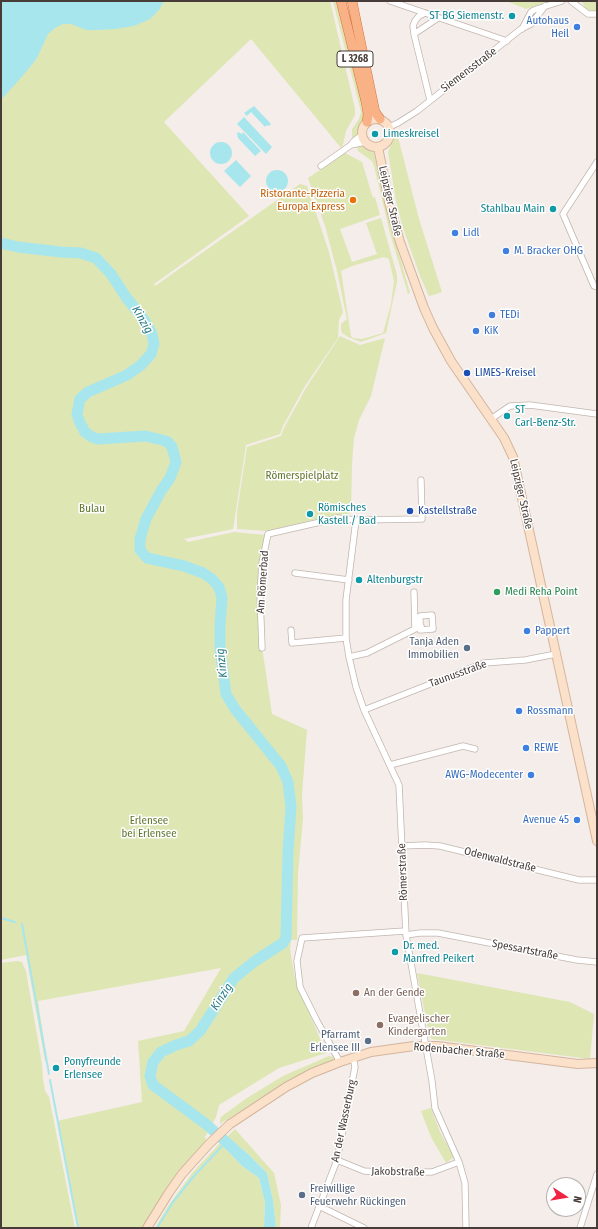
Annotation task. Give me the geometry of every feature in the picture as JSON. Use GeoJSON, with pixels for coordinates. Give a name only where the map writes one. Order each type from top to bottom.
{"type":"FeatureCollection","features":[{"type":"Feature","properties":{"kind":"highway","name":"L 3268"},"geometry":{"type":"LineString","coordinates":[[341,1],[366,102],[368,114],[367,122]]}},
{"type":"Feature","properties":{"kind":"highway","name":"L 3268"},"geometry":{"type":"LineString","coordinates":[[352,1],[375,112],[380,119]]}},
{"type":"Feature","properties":{"kind":"main road"},"geometry":{"type":"LineString","coordinates":[[367,122],[374,119],[380,119]]}},
{"type":"Feature","properties":{"kind":"main road","name":"L 3268"},"geometry":{"type":"LineString","coordinates":[[380,119],[389,127]]}},
{"type":"Feature","properties":{"kind":"main road","name":"L 3268"},"geometry":{"type":"LineString","coordinates":[[364,138],[363,128],[367,122]]}},
{"type":"Feature","properties":{"kind":"main road"},"geometry":{"type":"LineString","coordinates":[[364,138],[370,146],[378,147],[389,139],[389,127]]}},
{"type":"Feature","properties":{"kind":"main road","name":"Leipziger Straße"},"geometry":{"type":"LineString","coordinates":[[378,147],[389,202],[400,242],[424,308],[451,361],[509,448],[514,462],[597,841]]}},
{"type":"Feature","properties":{"kind":"main road","name":"Rodenbacher Straße"},"geometry":{"type":"LineString","coordinates":[[147,1228],[174,1185],[208,1146],[230,1124],[286,1087],[312,1073],[340,1062],[371,1052],[414,1046],[426,1046],[578,1064],[597,1063]]}},
{"type":"Feature","properties":{"kind":"street","name":"Siemensstraße"},"geometry":{"type":"LineString","coordinates":[[390,1],[507,41]]}},
{"type":"Feature","properties":{"kind":"street","name":"Siemensstraße"},"geometry":{"type":"LineString","coordinates":[[389,127],[410,116],[521,29],[531,24],[545,6],[562,1]]}},
{"type":"Feature","properties":{"kind":"street"},"geometry":{"type":"LineString","coordinates":[[572,1],[588,14],[597,14]]}},
{"type":"Feature","properties":{"kind":"street","name":"Siemensstraße"},"geometry":{"type":"LineString","coordinates":[[425,14],[419,16],[413,26],[430,100]]}},
{"type":"Feature","properties":{"kind":"street"},"geometry":{"type":"LineString","coordinates":[[414,34],[438,18]]}},
{"type":"Feature","properties":{"kind":"street"},"geometry":{"type":"LineString","coordinates":[[321,166],[351,145],[354,141],[364,138]]}},
{"type":"Feature","properties":{"kind":"street"},"geometry":{"type":"LineString","coordinates":[[597,162],[563,214],[594,286],[597,288]]}},
{"type":"Feature","properties":{"kind":"street"},"geometry":{"type":"LineString","coordinates":[[490,419],[510,406],[530,405],[597,414]]}},
{"type":"Feature","properties":{"kind":"street"},"geometry":{"type":"LineString","coordinates":[[356,520],[422,519],[421,480]]}},
{"type":"Feature","properties":{"kind":"street","name":"Am Römerbad"},"geometry":{"type":"LineString","coordinates":[[262,648],[260,595],[262,563],[268,534],[338,518],[356,520]]}},
{"type":"Feature","properties":{"kind":"street","name":"Römerstraße"},"geometry":{"type":"LineString","coordinates":[[356,520],[346,600],[346,638],[356,687],[364,710],[399,786],[406,933],[432,1080],[435,1108],[459,1162],[465,1183],[467,1228]]}},
{"type":"Feature","properties":{"kind":"street"},"geometry":{"type":"LineString","coordinates":[[295,573],[349,580]]}},
{"type":"Feature","properties":{"kind":"street"},"geometry":{"type":"LineString","coordinates":[[349,657],[367,653],[418,627],[414,592]]}},
{"type":"Feature","properties":{"kind":"street"},"geometry":{"type":"LineString","coordinates":[[291,630],[292,643],[346,638]]}},
{"type":"Feature","properties":{"kind":"street","name":"Taunusstraße"},"geometry":{"type":"LineString","coordinates":[[364,710],[484,663],[525,660],[556,654]]}},
{"type":"Feature","properties":{"kind":"street"},"geometry":{"type":"LineString","coordinates":[[390,765],[463,746],[475,749]]}},
{"type":"Feature","properties":{"kind":"street","name":"Odenwaldstraße"},"geometry":{"type":"LineString","coordinates":[[402,846],[440,846],[579,880],[597,880]]}},
{"type":"Feature","properties":{"kind":"street"},"geometry":{"type":"LineString","coordinates":[[340,1062],[316,1021],[300,987],[297,961],[302,938],[406,933]]}},
{"type":"Feature","properties":{"kind":"street","name":"Spessartstraße"},"geometry":{"type":"LineString","coordinates":[[406,933],[438,933],[577,960],[597,962]]}},
{"type":"Feature","properties":{"kind":"street","name":"An der Wasserburg"},"geometry":{"type":"LineString","coordinates":[[311,1228],[336,1160],[355,1067],[354,1057]]}},
{"type":"Feature","properties":{"kind":"street","name":"Jakobstraße"},"geometry":{"type":"LineString","coordinates":[[336,1160],[364,1170],[380,1172],[432,1172],[459,1162]]}},
{"type":"Feature","properties":{"kind":"street"},"geometry":{"type":"LineString","coordinates":[[580,1228],[597,1174]]}},
{"type":"Feature","properties":{"kind":"street"},"geometry":{"type":"LineString","coordinates":[[319,1206],[364,1228]]}},
{"type":"Feature","properties":{"kind":"green space","name":"Erlensee bei Erlensee"},"geometry":{"type":"Polygon","coordinates":[[[1,1],[330,1],[355,109],[355,115],[346,131],[342,149],[251,39],[164,122],[249,216],[154,284],[155,286],[300,184],[307,186],[329,252],[343,312],[339,320],[338,338],[305,386],[280,434],[246,445],[233,529],[184,539],[188,542],[234,532],[266,535],[258,594],[258,620],[272,714],[307,730],[302,795],[303,819],[298,873],[297,940],[291,940],[290,949],[295,979],[326,1053],[279,1068],[219,1105],[216,1117],[205,1137],[207,1142],[158,1202],[143,1228],[78,1228],[57,1121],[142,1102],[138,1041],[184,1031],[221,968],[38,1001],[47,1061],[45,1061],[26,955],[1,960],[1,1]]]}},
{"type":"Feature","properties":{"kind":"green space"},"geometry":{"type":"Polygon","coordinates":[[[333,1],[336,1],[366,120],[359,133],[352,138],[352,129],[359,119],[361,112],[333,1]]]}},
{"type":"Feature","properties":{"kind":"green space"},"geometry":{"type":"Polygon","coordinates":[[[506,1],[551,1],[526,9],[506,1]]]}},
{"type":"Feature","properties":{"kind":"green space"},"geometry":{"type":"Polygon","coordinates":[[[582,1],[597,1],[597,11],[585,8],[582,1]]]}},
{"type":"Feature","properties":{"kind":"green space"},"geometry":{"type":"Polygon","coordinates":[[[397,133],[419,219],[442,292],[429,296],[420,276],[403,228],[396,201],[388,152],[397,133]]]}},
{"type":"Feature","properties":{"kind":"green space"},"geometry":{"type":"Polygon","coordinates":[[[360,145],[371,149],[374,153],[384,201],[410,293],[408,294],[390,233],[374,166],[372,161],[358,151],[357,146],[360,145]]]}},
{"type":"Feature","properties":{"kind":"green space"},"geometry":{"type":"Polygon","coordinates":[[[345,153],[362,162],[380,215],[340,229],[352,262],[377,254],[366,223],[381,218],[397,275],[397,282],[386,333],[361,342],[342,333],[341,324],[347,319],[337,271],[325,226],[308,178],[345,153]],[[384,257],[352,266],[341,271],[351,336],[353,338],[362,339],[383,333],[391,304],[394,281],[389,259],[384,257]]]}},
{"type":"Feature","properties":{"kind":"green space","name":"Römerspielplatz"},"geometry":{"type":"Polygon","coordinates":[[[340,336],[360,345],[385,338],[371,396],[359,420],[354,438],[351,512],[346,516],[334,515],[267,531],[237,529],[237,512],[247,447],[281,436],[306,388],[340,336]]]}},
{"type":"Feature","properties":{"kind":"green space"},"geometry":{"type":"Polygon","coordinates":[[[17,961],[22,962],[26,971],[42,1064],[45,1091],[49,1097],[75,1228],[1,1228],[1,963],[17,961]]]}},
{"type":"Feature","properties":{"kind":"green space"},"geometry":{"type":"Polygon","coordinates":[[[417,973],[570,1002],[594,1014],[590,1059],[432,1039],[430,1037],[417,973]]]}},
{"type":"Feature","properties":{"kind":"green space"},"geometry":{"type":"Polygon","coordinates":[[[329,1056],[334,1057],[335,1059],[284,1083],[220,1124],[220,1119],[222,1116],[247,1098],[283,1076],[329,1056]]]}},
{"type":"Feature","properties":{"kind":"green space"},"geometry":{"type":"Polygon","coordinates":[[[431,1108],[440,1132],[454,1157],[446,1163],[431,1137],[421,1111],[431,1108]]]}},
{"type":"Feature","properties":{"kind":"green space"},"geometry":{"type":"Polygon","coordinates":[[[235,1129],[274,1173],[281,1205],[280,1228],[276,1228],[273,1200],[267,1173],[246,1152],[227,1137],[235,1129]]]}},
{"type":"Feature","properties":{"kind":"green space"},"geometry":{"type":"Polygon","coordinates":[[[220,1143],[242,1166],[259,1178],[265,1203],[264,1228],[155,1228],[168,1206],[193,1172],[220,1143]]]}},
{"type":"Feature","properties":{"kind":"water"},"geometry":{"type":"Polygon","coordinates":[[[1,1],[164,1],[159,10],[150,19],[134,26],[116,29],[86,30],[71,24],[63,24],[55,28],[48,34],[37,58],[1,100],[1,1]]]}},
{"type":"Feature","properties":{"kind":"water"},"geometry":{"type":"Polygon","coordinates":[[[254,106],[271,124],[269,126],[267,125],[265,127],[251,112],[247,116],[244,113],[254,106]]]}},
{"type":"Feature","properties":{"kind":"water"},"geometry":{"type":"Polygon","coordinates":[[[244,117],[272,147],[266,154],[237,124],[244,117]]]}},
{"type":"Feature","properties":{"kind":"water"},"geometry":{"type":"Polygon","coordinates":[[[238,132],[242,134],[243,132],[261,151],[255,156],[238,138],[238,132]]]}},
{"type":"Feature","properties":{"kind":"water"},"geometry":{"type":"Polygon","coordinates":[[[221,142],[229,145],[232,153],[229,161],[221,164],[213,161],[210,153],[213,145],[221,142]]]}},
{"type":"Feature","properties":{"kind":"water"},"geometry":{"type":"Polygon","coordinates":[[[236,160],[251,176],[240,187],[224,171],[236,160]]]}},
{"type":"Feature","properties":{"kind":"water"},"geometry":{"type":"Polygon","coordinates":[[[277,170],[285,173],[288,181],[285,189],[277,192],[269,189],[266,181],[269,173],[277,170]]]}},
{"type":"Feature","properties":{"kind":"water"},"geometry":{"type":"Polygon","coordinates":[[[227,1137],[246,1152],[267,1173],[273,1200],[276,1228],[264,1228],[265,1203],[259,1178],[242,1166],[220,1143],[227,1137]]]}},
{"type":"Feature","properties":{"kind":"waterway","name":"Kinzig"},"geometry":{"type":"LineString","coordinates":[[1,243],[18,247],[81,253],[96,258],[111,274],[126,297],[144,320],[152,334],[154,344],[151,354],[141,365],[127,375],[88,392],[80,399],[77,414],[85,432],[92,437],[98,439],[145,436],[168,442],[172,447],[176,462],[170,478],[146,519],[140,539],[140,550],[147,558],[184,566],[203,573],[212,579],[219,587],[222,598],[220,648],[226,694],[235,709],[281,766],[288,782],[291,807],[288,852],[286,938],[283,943],[255,961],[234,978],[200,1031],[189,1041],[161,1052],[153,1062],[150,1076],[153,1085],[206,1124],[234,1149]]}},
{"type":"Feature","properties":{"kind":"waterway"},"geometry":{"type":"LineString","coordinates":[[1,918],[15,922]]}},
{"type":"Feature","properties":{"kind":"waterway"},"geometry":{"type":"LineString","coordinates":[[22,924],[49,1074]]}},
{"type":"Feature","properties":{"kind":"waterway"},"geometry":{"type":"LineString","coordinates":[[50,1080],[78,1228]]}},
{"type":"Feature","properties":{"kind":"waterway"},"geometry":{"type":"LineString","coordinates":[[157,1228],[173,1202],[194,1176],[223,1145]]}},
{"type":"Feature","properties":{"kind":"place","name":"ST BG Siemenstr."},"geometry":{"type":"Point","coordinates":[512,16]}},
{"type":"Feature","properties":{"kind":"place","name":"Autohaus Heil"},"geometry":{"type":"Point","coordinates":[577,27]}},
{"type":"Feature","properties":{"kind":"place","name":"Limeskreisel"},"geometry":{"type":"Point","coordinates":[375,134]}},
{"type":"Feature","properties":{"kind":"place","name":"Ristorante-Pizzeria Europa Express"},"geometry":{"type":"Point","coordinates":[353,200]}},
{"type":"Feature","properties":{"kind":"place","name":"Stahlbau Main"},"geometry":{"type":"Point","coordinates":[553,209]}},
{"type":"Feature","properties":{"kind":"place","name":"Lidl"},"geometry":{"type":"Point","coordinates":[455,233]}},
{"type":"Feature","properties":{"kind":"place","name":"M. Bracker OHG"},"geometry":{"type":"Point","coordinates":[506,251]}},
{"type":"Feature","properties":{"kind":"place","name":"TEDi"},"geometry":{"type":"Point","coordinates":[492,315]}},
{"type":"Feature","properties":{"kind":"place","name":"KiK"},"geometry":{"type":"Point","coordinates":[476,331]}},
{"type":"Feature","properties":{"kind":"place","name":"LIMES-Kreisel"},"geometry":{"type":"Point","coordinates":[467,373]}},
{"type":"Feature","properties":{"kind":"place","name":"ST Carl-Benz-Str."},"geometry":{"type":"Point","coordinates":[507,416]}},
{"type":"Feature","properties":{"kind":"place","name":"Kastellstraße"},"geometry":{"type":"Point","coordinates":[410,511]}},
{"type":"Feature","properties":{"kind":"place","name":"Römisches Kastell / Bad"},"geometry":{"type":"Point","coordinates":[310,514]}},
{"type":"Feature","properties":{"kind":"place","name":"Altenburgstr"},"geometry":{"type":"Point","coordinates":[359,580]}},
{"type":"Feature","properties":{"kind":"place","name":"Medi Reha Point"},"geometry":{"type":"Point","coordinates":[497,592]}},
{"type":"Feature","properties":{"kind":"place","name":"Pappert"},"geometry":{"type":"Point","coordinates":[527,631]}},
{"type":"Feature","properties":{"kind":"place","name":"Tanja Aden Immobilien"},"geometry":{"type":"Point","coordinates":[467,648]}},
{"type":"Feature","properties":{"kind":"place","name":"Rossmann"},"geometry":{"type":"Point","coordinates":[519,711]}},
{"type":"Feature","properties":{"kind":"place","name":"REWE"},"geometry":{"type":"Point","coordinates":[526,748]}},
{"type":"Feature","properties":{"kind":"place","name":"AWG-Modecenter"},"geometry":{"type":"Point","coordinates":[531,775]}},
{"type":"Feature","properties":{"kind":"place","name":"Avenue 45"},"geometry":{"type":"Point","coordinates":[577,820]}},
{"type":"Feature","properties":{"kind":"place","name":"Dr. med. Manfred Peikert"},"geometry":{"type":"Point","coordinates":[395,952]}},
{"type":"Feature","properties":{"kind":"place","name":"An der Gende"},"geometry":{"type":"Point","coordinates":[356,993]}},
{"type":"Feature","properties":{"kind":"place","name":"Evangelischer Kindergarten"},"geometry":{"type":"Point","coordinates":[380,1025]}},
{"type":"Feature","properties":{"kind":"place","name":"Pfarramt Erlensee III"},"geometry":{"type":"Point","coordinates":[368,1041]}},
{"type":"Feature","properties":{"kind":"place","name":"Ponyfreunde Erlensee"},"geometry":{"type":"Point","coordinates":[56,1068]}},
{"type":"Feature","properties":{"kind":"place","name":"Freiwillige Feuerwehr Rückingen"},"geometry":{"type":"Point","coordinates":[302,1195]}},
{"type":"Feature","properties":{"kind":"park label","name":"Bulau"},"geometry":{"type":"Point","coordinates":[92,509]}}]}
